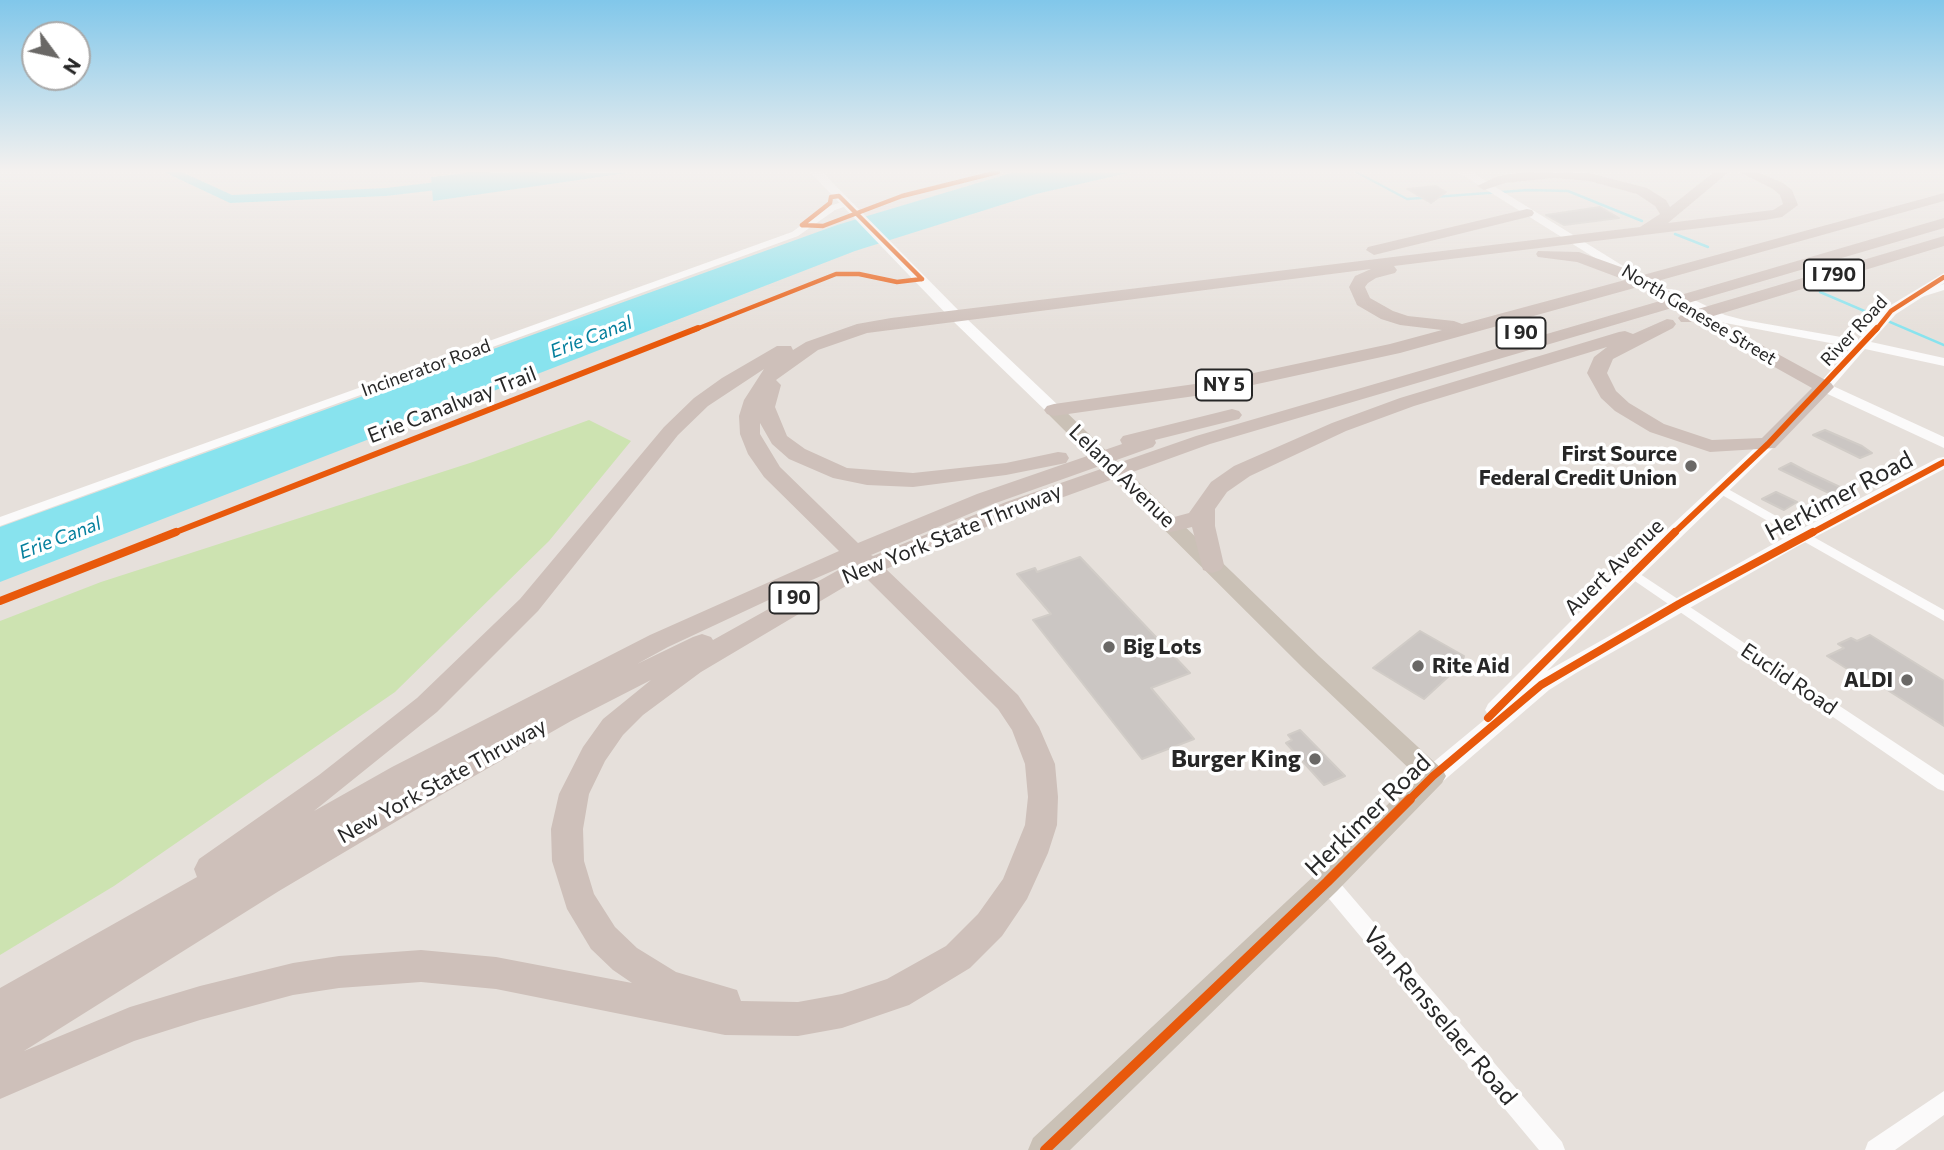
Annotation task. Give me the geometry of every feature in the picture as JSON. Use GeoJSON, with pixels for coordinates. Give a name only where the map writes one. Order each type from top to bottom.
{"type":"FeatureCollection","features":[{"type":"Feature","properties":{"kind":"highway"},"geometry":{"type":"LineString","coordinates":[[1269,274],[1473,226]]}},
{"type":"Feature","properties":{"kind":"highway"},"geometry":{"type":"LineString","coordinates":[[1587,236],[1650,226]]}},
{"type":"Feature","properties":{"kind":"highway"},"geometry":{"type":"LineString","coordinates":[[48,979],[227,858],[330,783],[427,705],[529,605],[648,458],[701,402],[773,355],[863,328],[891,323],[1269,274],[1679,226]]}},
{"type":"Feature","properties":{"kind":"highway","name":"NY 5"},"geometry":{"type":"LineString","coordinates":[[1054,410],[1169,394],[1276,375],[1393,349],[1493,323],[1628,278],[1661,275],[1840,226]]}},
{"type":"Feature","properties":{"kind":"highway","name":"New York State Thruway"},"geometry":{"type":"LineString","coordinates":[[0,1045],[267,881],[434,784],[561,714],[800,595],[1014,507],[1203,440],[1663,312],[1690,291],[1903,226]]}},
{"type":"Feature","properties":{"kind":"highway","name":"New York State Thruway"},"geometry":{"type":"LineString","coordinates":[[1690,291],[1934,226]]}},
{"type":"Feature","properties":{"kind":"highway","name":"I 790"},"geometry":{"type":"LineString","coordinates":[[1663,312],[1723,307],[1944,241]]}},
{"type":"Feature","properties":{"kind":"highway"},"geometry":{"type":"LineString","coordinates":[[1269,274],[1400,268],[1565,254],[1591,260],[1628,278]]}},
{"type":"Feature","properties":{"kind":"highway"},"geometry":{"type":"LineString","coordinates":[[1400,268],[1371,274],[1361,280],[1357,287],[1363,301],[1387,315],[1422,324],[1493,323]]}},
{"type":"Feature","properties":{"kind":"highway","name":"North Genesee Street"},"geometry":{"type":"LineString","coordinates":[[1628,278],[1824,387]]}},
{"type":"Feature","properties":{"kind":"highway"},"geometry":{"type":"LineString","coordinates":[[1663,312],[1601,361],[1597,373],[1608,394],[1643,421],[1689,440],[1723,447],[1768,444]]}},
{"type":"Feature","properties":{"kind":"highway"},"geometry":{"type":"LineString","coordinates":[[1171,524],[1191,521],[1204,510],[1213,493],[1229,479],[1339,427],[1516,367],[1663,312]]}},
{"type":"Feature","properties":{"kind":"highway","name":"New York State Thruway"},"geometry":{"type":"LineString","coordinates":[[0,1007],[403,775],[659,641],[796,577],[1057,472],[1232,415],[1663,312]]}},
{"type":"Feature","properties":{"kind":"highway"},"geometry":{"type":"LineString","coordinates":[[816,341],[772,382],[765,407],[771,427],[779,439],[797,454],[830,469],[867,478],[913,480],[1006,469],[1232,415]]}},
{"type":"Feature","properties":{"kind":"highway"},"geometry":{"type":"LineString","coordinates":[[0,1080],[130,1025],[200,1003],[293,979],[340,972],[421,966],[496,973],[725,1018],[798,1019],[842,1011],[896,993],[958,957],[990,925],[1015,889],[1032,853],[1041,825],[1043,797],[1040,764],[1025,727],[1008,702],[830,533],[758,454],[750,434],[750,416],[761,386],[772,372],[816,341]]}},
{"type":"Feature","properties":{"kind":"highway","name":"Auert Avenue"},"geometry":{"type":"LineString","coordinates":[[1768,444],[1824,387]]}},
{"type":"Feature","properties":{"kind":"highway"},"geometry":{"type":"LineString","coordinates":[[1204,510],[1203,526],[1212,565]]}},
{"type":"Feature","properties":{"kind":"highway"},"geometry":{"type":"LineString","coordinates":[[847,575],[691,665],[633,708],[613,727],[593,755],[574,793],[567,829],[568,861],[579,899],[603,938],[625,959],[665,984],[708,1000],[749,1006],[796,1005],[844,996],[887,982],[928,960],[976,920],[1007,880],[1027,834],[1032,806],[1030,770],[1020,739],[1001,708],[900,602]]}},
{"type":"Feature","properties":{"kind":"main road","name":"Leland Avenue"},"geometry":{"type":"LineString","coordinates":[[868,226],[967,327],[1311,662],[1433,776]]}},
{"type":"Feature","properties":{"kind":"main road","name":"North Genesee Street"},"geometry":{"type":"LineString","coordinates":[[1547,226],[1628,278]]}},
{"type":"Feature","properties":{"kind":"main road","name":"River Road"},"geometry":{"type":"LineString","coordinates":[[1824,387],[1883,321],[1907,299],[1944,277]]}},
{"type":"Feature","properties":{"kind":"main road"},"geometry":{"type":"LineString","coordinates":[[1628,278],[1720,318],[1770,330],[1944,362]]}},
{"type":"Feature","properties":{"kind":"main road","name":"North Genesee Street"},"geometry":{"type":"LineString","coordinates":[[1824,387],[1944,443]]}},
{"type":"Feature","properties":{"kind":"main road","name":"Auert Avenue"},"geometry":{"type":"LineString","coordinates":[[1433,776],[1547,657],[1719,488],[1768,444]]}},
{"type":"Feature","properties":{"kind":"main road","name":"Herkimer Road"},"geometry":{"type":"LineString","coordinates":[[1056,1146],[1433,776],[1541,685],[1679,604],[1944,462]]}},
{"type":"Feature","properties":{"kind":"street","name":"Incinerator Road"},"geometry":{"type":"LineString","coordinates":[[0,523],[795,234],[807,226]]}},
{"type":"Feature","properties":{"kind":"street"},"geometry":{"type":"LineString","coordinates":[[1907,299],[1944,287]]}},
{"type":"Feature","properties":{"kind":"street"},"geometry":{"type":"LineString","coordinates":[[1719,488],[1944,616]]}},
{"type":"Feature","properties":{"kind":"street","name":"Euclid Road"},"geometry":{"type":"LineString","coordinates":[[1634,574],[1944,784]]}},
{"type":"Feature","properties":{"kind":"street","name":"Van Rensselaer Road"},"geometry":{"type":"LineString","coordinates":[[1327,882],[1553,1150]]}},
{"type":"Feature","properties":{"kind":"street"},"geometry":{"type":"LineString","coordinates":[[1877,1150],[1944,1102]]}},
{"type":"Feature","properties":{"kind":"green space"},"geometry":{"type":"Polygon","coordinates":[[[589,420],[631,441],[549,541],[395,692],[114,886],[0,955],[0,621],[101,582],[473,462],[589,420]]]}},
{"type":"Feature","properties":{"kind":"water","name":"Erie Canal"},"geometry":{"type":"Polygon","coordinates":[[[835,226],[935,226],[855,251],[0,582],[0,527],[835,226]]]}},
{"type":"Feature","properties":{"kind":"building"},"geometry":{"type":"Polygon","coordinates":[[[1825,430],[1872,453],[1860,458],[1813,435],[1825,430]]]}},
{"type":"Feature","properties":{"kind":"building"},"geometry":{"type":"Polygon","coordinates":[[[1791,463],[1842,488],[1831,494],[1779,469],[1791,463]]]}},
{"type":"Feature","properties":{"kind":"building"},"geometry":{"type":"Polygon","coordinates":[[[1776,492],[1797,502],[1784,510],[1762,499],[1776,492]]]}},
{"type":"Feature","properties":{"kind":"building","name":"Big Lots"},"geometry":{"type":"Polygon","coordinates":[[[1080,557],[1190,673],[1151,688],[1194,739],[1142,759],[1033,620],[1051,614],[1017,574],[1035,568],[1037,572],[1080,557]]]}},
{"type":"Feature","properties":{"kind":"building","name":"Rite Aid"},"geometry":{"type":"Polygon","coordinates":[[[1420,631],[1464,656],[1462,664],[1424,699],[1373,668],[1420,631]]]}},
{"type":"Feature","properties":{"kind":"building","name":"ALDI"},"geometry":{"type":"Polygon","coordinates":[[[1870,635],[1944,681],[1944,726],[1867,677],[1863,679],[1827,656],[1844,648],[1838,644],[1851,638],[1857,641],[1870,635]]]}},
{"type":"Feature","properties":{"kind":"building","name":"Burger King"},"geometry":{"type":"Polygon","coordinates":[[[1300,730],[1345,776],[1324,785],[1286,743],[1292,740],[1288,735],[1300,730]]]}},
{"type":"Feature","properties":{"kind":"waterway"},"geometry":{"type":"LineString","coordinates":[[1675,234],[1708,247]]}},
{"type":"Feature","properties":{"kind":"waterway"},"geometry":{"type":"LineString","coordinates":[[1820,292],[1944,345]]}},
{"type":"Feature","properties":{"kind":"cycle path"},"geometry":{"type":"LineString","coordinates":[[816,226],[824,226]]}},
{"type":"Feature","properties":{"kind":"cycle path"},"geometry":{"type":"LineString","coordinates":[[869,226],[922,279]]}},
{"type":"Feature","properties":{"kind":"cycle path","name":"Erie Canalway Trail"},"geometry":{"type":"LineString","coordinates":[[0,601],[836,274],[859,274],[897,282],[922,279]]}},
{"type":"Feature","properties":{"kind":"cycle path"},"geometry":{"type":"LineString","coordinates":[[1488,718],[1606,598],[1768,444],[1863,345],[1891,311],[1944,277]]}},
{"type":"Feature","properties":{"kind":"cycle path"},"geometry":{"type":"LineString","coordinates":[[1045,1150],[1327,882],[1433,776],[1541,685],[1679,604],[1944,462]]}},
{"type":"Feature","properties":{"kind":"place","name":"First Source Federal Credit Union"},"geometry":{"type":"Point","coordinates":[1691,466]}},
{"type":"Feature","properties":{"kind":"place","name":"Big Lots"},"geometry":{"type":"Point","coordinates":[1109,647]}},
{"type":"Feature","properties":{"kind":"place","name":"Rite Aid"},"geometry":{"type":"Point","coordinates":[1418,666]}},
{"type":"Feature","properties":{"kind":"place","name":"ALDI"},"geometry":{"type":"Point","coordinates":[1907,680]}},
{"type":"Feature","properties":{"kind":"place","name":"Burger King"},"geometry":{"type":"Point","coordinates":[1315,759]}}]}
